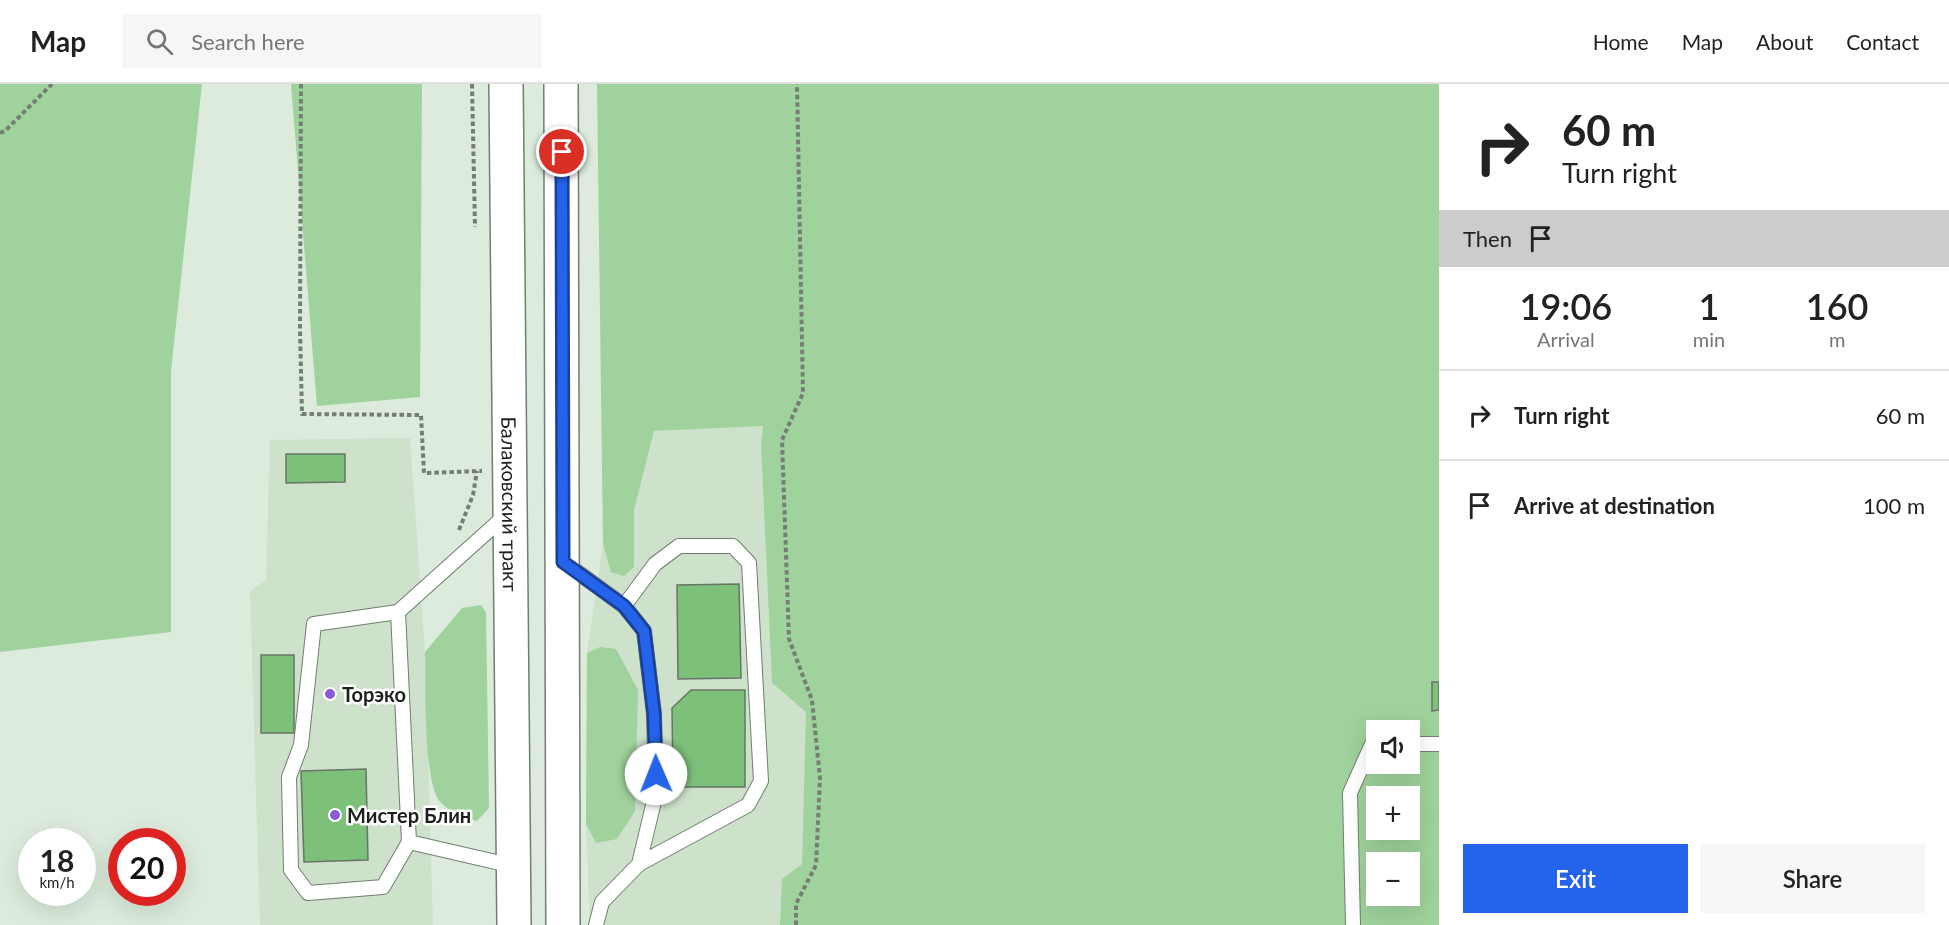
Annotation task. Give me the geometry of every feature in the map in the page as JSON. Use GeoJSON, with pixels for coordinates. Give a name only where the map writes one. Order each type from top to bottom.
{"type":"FeatureCollection","features":[{"type":"Feature","properties":{"kind":"main road","name":"Балаковский тракт"},"geometry":{"type":"LineString","coordinates":[[506,84],[514,925]]}},
{"type":"Feature","properties":{"kind":"main road"},"geometry":{"type":"LineString","coordinates":[[561,84],[563,925]]}},
{"type":"Feature","properties":{"kind":"lane"},"geometry":{"type":"LineString","coordinates":[[398,612],[409,842],[383,888],[308,893],[291,870],[289,777],[301,745],[315,624],[398,612],[510,512]]}},
{"type":"Feature","properties":{"kind":"lane"},"geometry":{"type":"LineString","coordinates":[[596,925],[602,902],[639,864],[748,805],[761,782],[749,563],[733,546],[679,546],[655,564],[624,606]]}},
{"type":"Feature","properties":{"kind":"lane"},"geometry":{"type":"LineString","coordinates":[[563,562],[624,606],[644,631],[654,714],[656,793],[639,864]]}},
{"type":"Feature","properties":{"kind":"lane"},"geometry":{"type":"LineString","coordinates":[[1420,744],[1439,744]]}},
{"type":"Feature","properties":{"kind":"lane"},"geometry":{"type":"LineString","coordinates":[[1353,925],[1350,793],[1366,757]]}},
{"type":"Feature","properties":{"kind":"lane"},"geometry":{"type":"LineString","coordinates":[[409,842],[513,866]]}},
{"type":"Feature","properties":{"kind":"path"},"geometry":{"type":"LineString","coordinates":[[0,133],[5,131],[52,84]]}},
{"type":"Feature","properties":{"kind":"path"},"geometry":{"type":"LineString","coordinates":[[301,84],[302,414],[421,415],[424,472],[510,471]]}},
{"type":"Feature","properties":{"kind":"path"},"geometry":{"type":"LineString","coordinates":[[472,84],[475,228]]}},
{"type":"Feature","properties":{"kind":"path"},"geometry":{"type":"LineString","coordinates":[[796,925],[796,904],[816,865],[820,778],[812,700],[789,639],[782,440],[803,393],[797,84]]}},
{"type":"Feature","properties":{"kind":"path"},"geometry":{"type":"LineString","coordinates":[[455,537],[473,495],[479,460]]}},
{"type":"Feature","properties":{"kind":"shaded area"},"geometry":{"type":"Polygon","coordinates":[[[763,426],[761,444],[772,683],[806,712],[802,864],[782,879],[780,925],[590,925],[586,824],[587,653],[603,544],[634,510],[654,431],[763,426]]]}},
{"type":"Feature","properties":{"kind":"shaded area"},"geometry":{"type":"Polygon","coordinates":[[[410,438],[425,652],[433,925],[260,925],[250,591],[266,580],[270,440],[410,438]]]}},
{"type":"Feature","properties":{"kind":"green space"},"geometry":{"type":"Polygon","coordinates":[[[0,84],[202,84],[171,371],[171,632],[0,652],[0,84]]]}},
{"type":"Feature","properties":{"kind":"green space"},"geometry":{"type":"Polygon","coordinates":[[[291,84],[422,84],[420,397],[317,406],[291,84]]]}},
{"type":"Feature","properties":{"kind":"green space"},"geometry":{"type":"Polygon","coordinates":[[[597,84],[1439,84],[1439,925],[780,925],[782,879],[802,864],[806,712],[772,683],[761,444],[763,426],[654,431],[634,510],[634,567],[624,576],[611,572],[603,544],[597,84]]]}},
{"type":"Feature","properties":{"kind":"green space"},"geometry":{"type":"Polygon","coordinates":[[[481,605],[486,612],[489,808],[477,821],[461,816],[446,807],[438,799],[433,787],[428,750],[425,652],[462,608],[481,605]]]}},
{"type":"Feature","properties":{"kind":"green space"},"geometry":{"type":"Polygon","coordinates":[[[600,647],[616,649],[638,690],[635,811],[617,839],[596,843],[586,824],[587,653],[600,647]]]}},
{"type":"Feature","properties":{"kind":"building"},"geometry":{"type":"Polygon","coordinates":[[[286,454],[345,454],[345,482],[286,483],[286,454]]]}},
{"type":"Feature","properties":{"kind":"building"},"geometry":{"type":"Polygon","coordinates":[[[739,584],[741,678],[678,679],[677,585],[739,584]]]}},
{"type":"Feature","properties":{"kind":"building"},"geometry":{"type":"Polygon","coordinates":[[[261,655],[294,655],[294,733],[261,733],[261,655]]]}},
{"type":"Feature","properties":{"kind":"building"},"geometry":{"type":"Polygon","coordinates":[[[1432,682],[1439,682],[1439,710],[1432,711],[1432,682]]]}},
{"type":"Feature","properties":{"kind":"building"},"geometry":{"type":"Polygon","coordinates":[[[691,690],[745,690],[745,787],[673,787],[672,708],[691,690]]]}},
{"type":"Feature","properties":{"kind":"building","name":"Мистер Блин"},"geometry":{"type":"Polygon","coordinates":[[[366,769],[368,860],[304,862],[301,771],[366,769]]]}},
{"type":"Feature","properties":{"kind":"place","name":"Торэко"},"geometry":{"type":"Point","coordinates":[330,694]}},
{"type":"Feature","properties":{"kind":"place","name":"Мистер Блин"},"geometry":{"type":"Point","coordinates":[335,815]}},
{"type":"Feature","properties":{"kind":"route"},"geometry":{"type":"LineString","coordinates":[[562,152],[563,562],[624,606],[644,631],[654,714],[656,774]]}}]}
